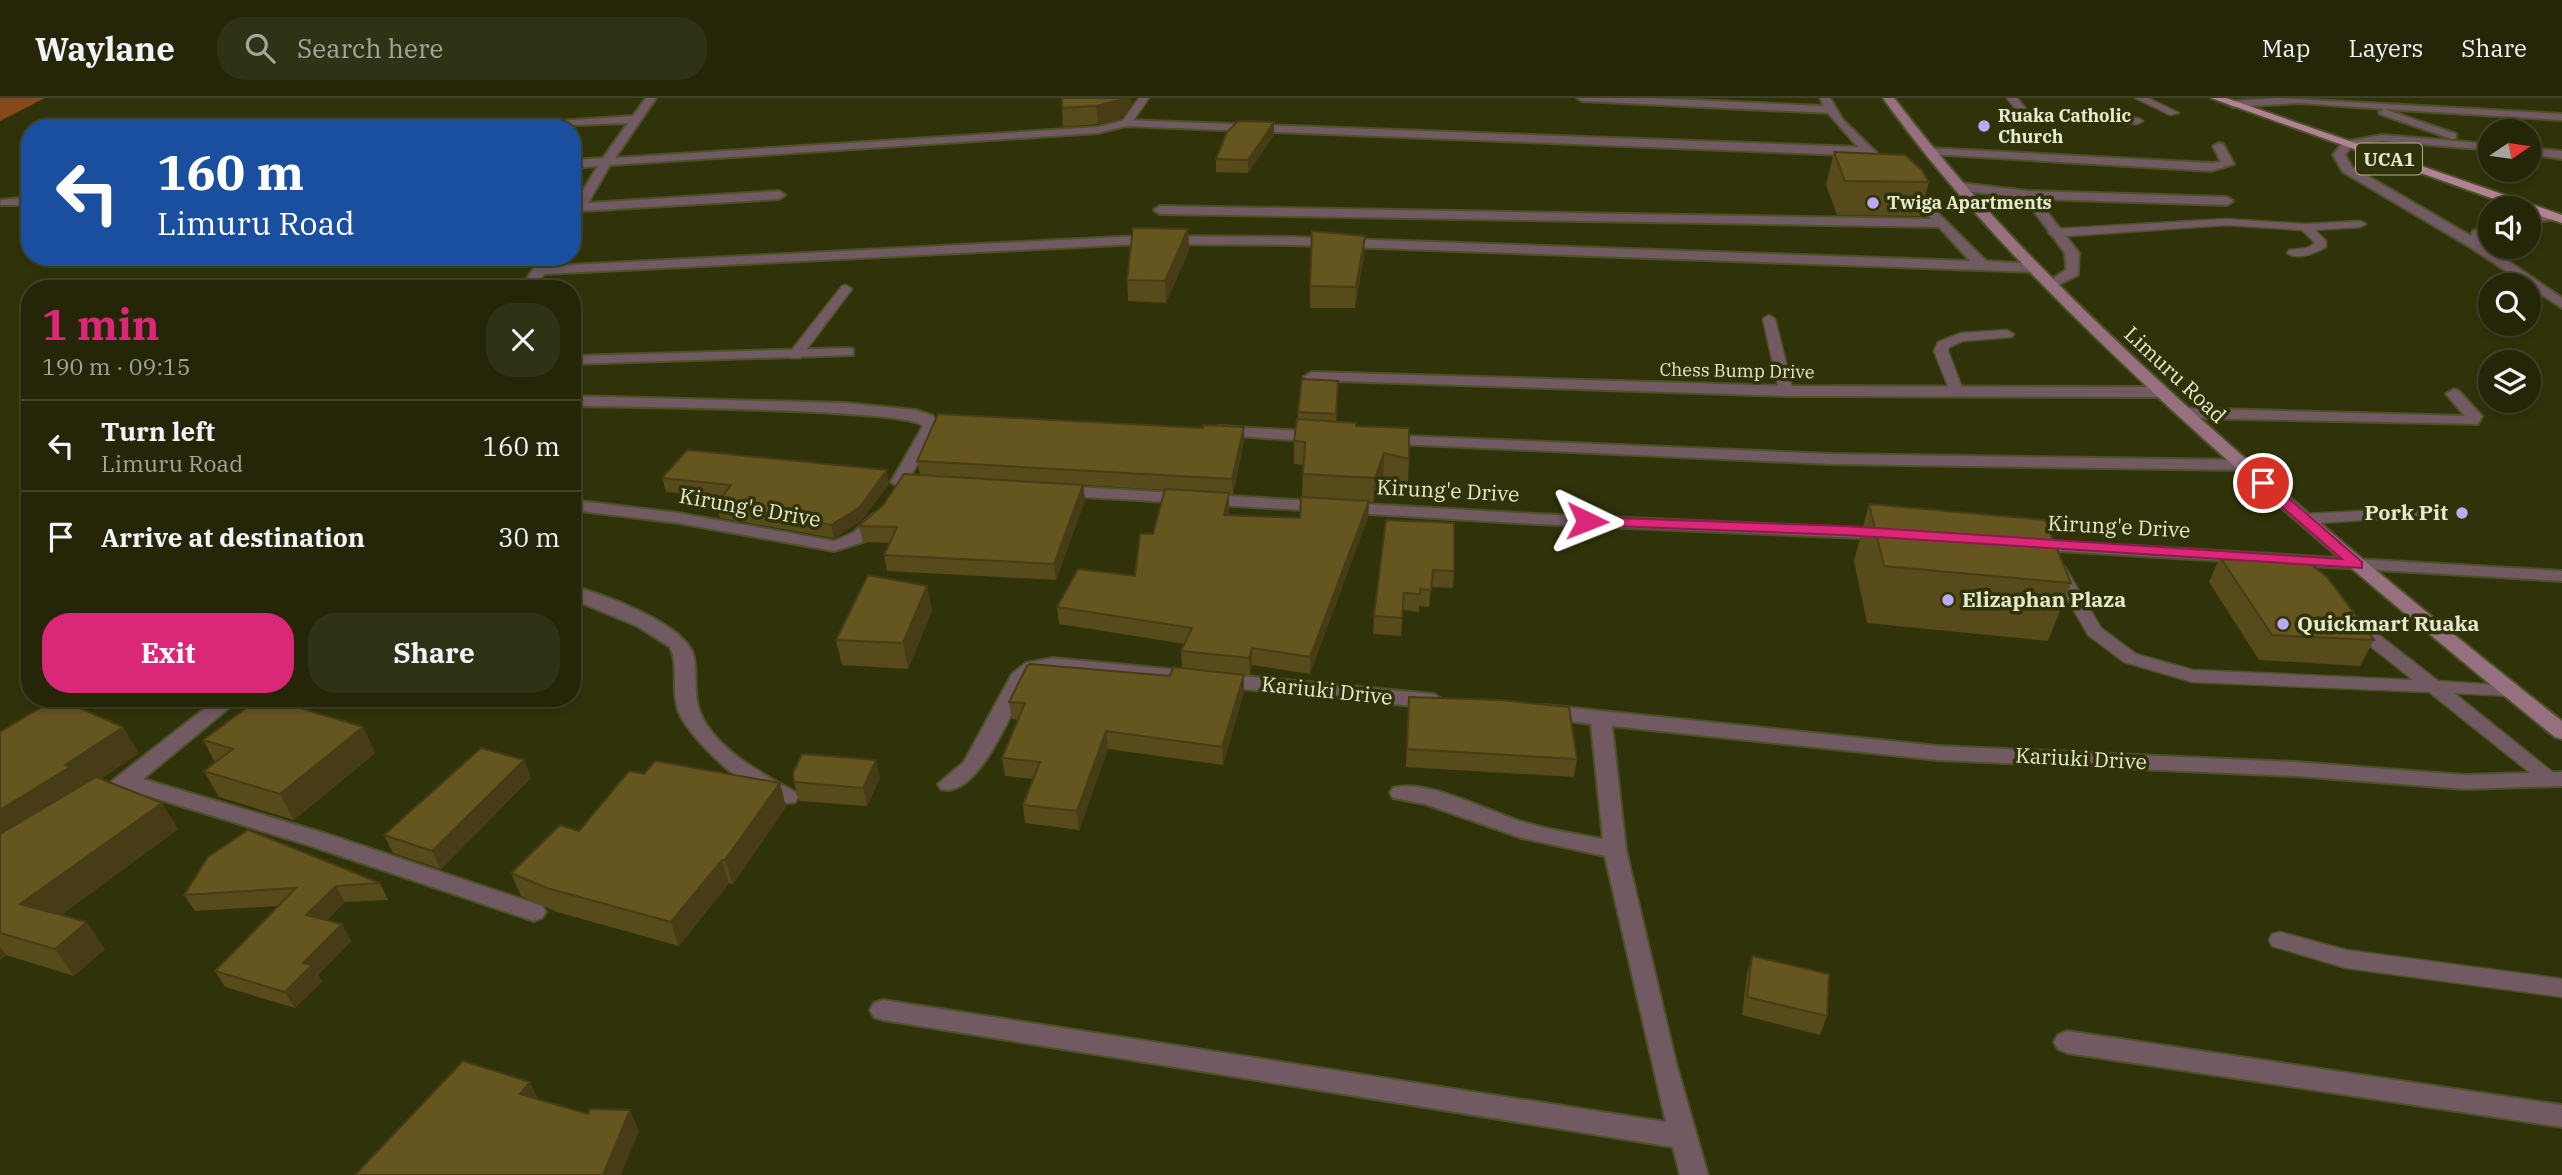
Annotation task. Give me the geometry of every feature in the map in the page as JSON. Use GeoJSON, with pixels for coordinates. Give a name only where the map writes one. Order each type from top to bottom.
{"type":"FeatureCollection","features":[{"type":"Feature","properties":{"kind":"main road","name":"Limuru Road"},"geometry":{"type":"LineString","coordinates":[[1888,98],[1929,151],[2034,268],[2162,392],[2357,565],[2562,732]]}},
{"type":"Feature","properties":{"kind":"main road","name":"UCA1"},"geometry":{"type":"LineString","coordinates":[[2216,98],[2557,217]]}},
{"type":"Feature","properties":{"kind":"street"},"geometry":{"type":"LineString","coordinates":[[581,205],[606,162],[651,98]]}},
{"type":"Feature","properties":{"kind":"street"},"geometry":{"type":"LineString","coordinates":[[581,163],[1098,130],[1126,123],[1872,155],[1828,104],[1582,98]]}},
{"type":"Feature","properties":{"kind":"street"},"geometry":{"type":"LineString","coordinates":[[2233,104],[2280,100],[2562,117]]}},
{"type":"Feature","properties":{"kind":"street"},"geometry":{"type":"LineString","coordinates":[[2364,105],[2478,144]]}},
{"type":"Feature","properties":{"kind":"street"},"geometry":{"type":"LineString","coordinates":[[581,123],[636,119]]}},
{"type":"Feature","properties":{"kind":"street"},"geometry":{"type":"LineString","coordinates":[[2478,146],[2382,138],[2347,144],[2339,155],[2347,169],[2475,244],[2562,304]]}},
{"type":"Feature","properties":{"kind":"street"},"geometry":{"type":"LineString","coordinates":[[1929,151],[2211,167],[2228,164],[2219,146]]}},
{"type":"Feature","properties":{"kind":"street"},"geometry":{"type":"LineString","coordinates":[[2541,152],[2562,155]]}},
{"type":"Feature","properties":{"kind":"street"},"geometry":{"type":"LineString","coordinates":[[1895,175],[1982,265]]}},
{"type":"Feature","properties":{"kind":"street"},"geometry":{"type":"LineString","coordinates":[[1961,187],[2028,195],[2227,201]]}},
{"type":"Feature","properties":{"kind":"street"},"geometry":{"type":"LineString","coordinates":[[581,207],[779,195]]}},
{"type":"Feature","properties":{"kind":"street"},"geometry":{"type":"LineString","coordinates":[[2028,195],[2071,253],[2075,264],[2073,272],[2050,285]]}},
{"type":"Feature","properties":{"kind":"street"},"geometry":{"type":"LineString","coordinates":[[5,203],[21,202]]}},
{"type":"Feature","properties":{"kind":"street"},"geometry":{"type":"LineString","coordinates":[[1160,210],[1942,223]]}},
{"type":"Feature","properties":{"kind":"street"},"geometry":{"type":"LineString","coordinates":[[2475,244],[2478,234]]}},
{"type":"Feature","properties":{"kind":"street"},"geometry":{"type":"LineString","coordinates":[[540,270],[1138,240],[1305,242],[2034,268]]}},
{"type":"Feature","properties":{"kind":"street"},"geometry":{"type":"LineString","coordinates":[[533,280],[542,266]]}},
{"type":"Feature","properties":{"kind":"street"},"geometry":{"type":"LineString","coordinates":[[581,360],[848,352]]}},
{"type":"Feature","properties":{"kind":"street","name":"Chess Bump Drive"},"geometry":{"type":"LineString","coordinates":[[1312,377],[1786,391],[2162,392]]}},
{"type":"Feature","properties":{"kind":"street"},"geometry":{"type":"LineString","coordinates":[[2185,413],[2472,421],[2474,416],[2454,394]]}},
{"type":"Feature","properties":{"kind":"street","name":"Kirung'e Drive"},"geometry":{"type":"LineString","coordinates":[[581,401],[845,408],[916,415],[927,419],[931,426],[876,525],[852,542],[834,546],[678,518],[581,506]]}},
{"type":"Feature","properties":{"kind":"street"},"geometry":{"type":"LineString","coordinates":[[1196,429],[1831,459],[2242,465]]}},
{"type":"Feature","properties":{"kind":"street"},"geometry":{"type":"LineString","coordinates":[[893,493],[922,483]]}},
{"type":"Feature","properties":{"kind":"street","name":"Kirung'e Drive"},"geometry":{"type":"LineString","coordinates":[[1044,490],[1536,519],[1898,534]]}},
{"type":"Feature","properties":{"kind":"street","name":"Kirung'e Drive"},"geometry":{"type":"LineString","coordinates":[[2018,544],[2562,576]]}},
{"type":"Feature","properties":{"kind":"street"},"geometry":{"type":"LineString","coordinates":[[581,596],[663,631],[678,643],[685,659],[684,695],[691,717],[703,736],[745,772],[787,797]]}},
{"type":"Feature","properties":{"kind":"street","name":"Kariuki Drive"},"geometry":{"type":"LineString","coordinates":[[949,784],[972,767],[1018,678],[1033,667],[1054,664],[1450,703]]}},
{"type":"Feature","properties":{"kind":"street"},"geometry":{"type":"LineString","coordinates":[[104,796],[127,782],[220,707]]}},
{"type":"Feature","properties":{"kind":"street","name":"Kariuki Drive"},"geometry":{"type":"LineString","coordinates":[[1519,710],[1938,753],[2296,769],[2465,782],[2556,779]]}},
{"type":"Feature","properties":{"kind":"street"},"geometry":{"type":"LineString","coordinates":[[1601,718],[1615,850],[1662,1062],[1694,1175]]}},
{"type":"Feature","properties":{"kind":"street"},"geometry":{"type":"LineString","coordinates":[[127,782],[318,840],[534,912]]}},
{"type":"Feature","properties":{"kind":"street"},"geometry":{"type":"LineString","coordinates":[[1401,793],[1427,797],[1522,830],[1615,850]]}},
{"type":"Feature","properties":{"kind":"street"},"geometry":{"type":"LineString","coordinates":[[883,1010],[1684,1137]]}},
{"type":"Feature","properties":{"kind":"street"},"geometry":{"type":"LineString","coordinates":[[2067,1042],[2562,1116]]}},
{"type":"Feature","properties":{"kind":"lane"},"geometry":{"type":"LineString","coordinates":[[1126,123],[1144,98]]}},
{"type":"Feature","properties":{"kind":"lane"},"geometry":{"type":"LineString","coordinates":[[2012,98],[2024,113],[2035,117],[2138,121]]}},
{"type":"Feature","properties":{"kind":"lane"},"geometry":{"type":"LineString","coordinates":[[2140,98],[2174,113]]}},
{"type":"Feature","properties":{"kind":"lane"},"geometry":{"type":"LineString","coordinates":[[2054,233],[2226,222],[2305,227],[2360,224]]}},
{"type":"Feature","properties":{"kind":"lane"},"geometry":{"type":"LineString","coordinates":[[2293,253],[2309,251],[2322,244],[2305,227]]}},
{"type":"Feature","properties":{"kind":"lane"},"geometry":{"type":"LineString","coordinates":[[795,355],[846,289]]}},
{"type":"Feature","properties":{"kind":"lane"},"geometry":{"type":"LineString","coordinates":[[1769,319],[1786,391]]}},
{"type":"Feature","properties":{"kind":"lane"},"geometry":{"type":"LineString","coordinates":[[1957,393],[1941,351],[1943,345],[1961,337],[2007,334]]}},
{"type":"Feature","properties":{"kind":"lane"},"geometry":{"type":"LineString","coordinates":[[2305,519],[2417,513]]}},
{"type":"Feature","properties":{"kind":"lane"},"geometry":{"type":"LineString","coordinates":[[2045,546],[2094,631],[2130,658],[2192,676],[2510,690]]}},
{"type":"Feature","properties":{"kind":"lane"},"geometry":{"type":"LineString","coordinates":[[2273,558],[2295,576]]}},
{"type":"Feature","properties":{"kind":"lane"},"geometry":{"type":"LineString","coordinates":[[2337,610],[2432,688],[2556,779]]}},
{"type":"Feature","properties":{"kind":"lane"},"geometry":{"type":"LineString","coordinates":[[2280,940],[2346,959],[2562,988]]}},
{"type":"Feature","properties":{"kind":"shaded area"},"geometry":{"type":"Polygon","coordinates":[[[0,98],[45,98],[0,121],[0,98]]]}},
{"type":"Feature","properties":{"kind":"building"},"geometry":{"type":"Polygon","coordinates":[[[1062,98],[1122,98],[1096,106],[1062,108],[1062,98]]]}},
{"type":"Feature","properties":{"kind":"building"},"geometry":{"type":"Polygon","coordinates":[[[1238,121],[1274,122],[1248,160],[1216,159],[1227,132],[1238,121]]]}},
{"type":"Feature","properties":{"kind":"building"},"geometry":{"type":"Polygon","coordinates":[[[1834,152],[1905,155],[1922,170],[1929,182],[1845,181],[1834,152]]]}},
{"type":"Feature","properties":{"kind":"building"},"geometry":{"type":"Polygon","coordinates":[[[1133,228],[1188,229],[1165,281],[1127,280],[1133,228]]]}},
{"type":"Feature","properties":{"kind":"building"},"geometry":{"type":"Polygon","coordinates":[[[1312,231],[1365,236],[1356,287],[1310,286],[1312,231]]]}},
{"type":"Feature","properties":{"kind":"building"},"geometry":{"type":"Polygon","coordinates":[[[1302,379],[1338,381],[1336,414],[1298,412],[1302,379]]]}},
{"type":"Feature","properties":{"kind":"building"},"geometry":{"type":"Polygon","coordinates":[[[938,414],[1203,428],[1203,425],[1244,427],[1232,479],[917,461],[938,414]]]}},
{"type":"Feature","properties":{"kind":"building"},"geometry":{"type":"Polygon","coordinates":[[[1297,419],[1356,423],[1356,426],[1409,428],[1409,459],[1384,453],[1375,478],[1303,474],[1305,442],[1294,441],[1297,419]]]}},
{"type":"Feature","properties":{"kind":"building"},"geometry":{"type":"Polygon","coordinates":[[[687,450],[887,470],[859,508],[831,525],[717,504],[731,485],[662,478],[687,450]]]}},
{"type":"Feature","properties":{"kind":"building"},"geometry":{"type":"Polygon","coordinates":[[[904,474],[1083,485],[1054,564],[884,555],[897,527],[859,526],[883,505],[904,474]]]}},
{"type":"Feature","properties":{"kind":"building"},"geometry":{"type":"Polygon","coordinates":[[[1165,489],[1229,493],[1224,515],[1300,518],[1301,497],[1369,501],[1310,657],[1252,648],[1249,658],[1181,651],[1192,628],[1057,607],[1078,569],[1135,576],[1140,534],[1153,534],[1165,489]]]}},
{"type":"Feature","properties":{"kind":"building"},"geometry":{"type":"Polygon","coordinates":[[[1869,504],[2045,520],[2071,583],[1884,566],[1869,504]]]}},
{"type":"Feature","properties":{"kind":"building"},"geometry":{"type":"Polygon","coordinates":[[[1386,520],[1454,523],[1454,571],[1433,570],[1431,590],[1420,589],[1420,594],[1404,593],[1402,618],[1374,616],[1386,520]]]}},
{"type":"Feature","properties":{"kind":"building"},"geometry":{"type":"Polygon","coordinates":[[[2220,557],[2308,562],[2327,577],[2374,640],[2272,635],[2220,557]]]}},
{"type":"Feature","properties":{"kind":"building"},"geometry":{"type":"Polygon","coordinates":[[[868,575],[927,586],[903,643],[836,640],[868,575]]]}},
{"type":"Feature","properties":{"kind":"building"},"geometry":{"type":"Polygon","coordinates":[[[1030,664],[1170,676],[1173,667],[1244,675],[1222,747],[1106,731],[1077,811],[1023,805],[1040,762],[1002,758],[1025,703],[1009,702],[1030,664]]]}},
{"type":"Feature","properties":{"kind":"building"},"geometry":{"type":"Polygon","coordinates":[[[1409,697],[1500,700],[1569,707],[1577,759],[1407,749],[1409,697]]]}},
{"type":"Feature","properties":{"kind":"building"},"geometry":{"type":"Polygon","coordinates":[[[42,707],[77,707],[123,727],[65,765],[70,767],[0,810],[0,732],[42,707]]]}},
{"type":"Feature","properties":{"kind":"building"},"geometry":{"type":"Polygon","coordinates":[[[248,707],[297,707],[363,727],[280,794],[204,771],[233,749],[203,740],[248,707]]]}},
{"type":"Feature","properties":{"kind":"building"},"geometry":{"type":"Polygon","coordinates":[[[481,748],[524,760],[432,851],[384,835],[481,748]]]}},
{"type":"Feature","properties":{"kind":"building"},"geometry":{"type":"Polygon","coordinates":[[[802,754],[876,760],[863,788],[794,782],[793,773],[802,754]]]}},
{"type":"Feature","properties":{"kind":"building"},"geometry":{"type":"Polygon","coordinates":[[[655,761],[780,783],[725,860],[722,860],[671,922],[547,888],[511,873],[560,825],[579,831],[629,771],[644,774],[655,761]]]}},
{"type":"Feature","properties":{"kind":"building"},"geometry":{"type":"Polygon","coordinates":[[[96,777],[162,803],[20,904],[87,922],[55,949],[0,933],[0,834],[96,777]]]}},
{"type":"Feature","properties":{"kind":"building"},"geometry":{"type":"Polygon","coordinates":[[[248,830],[380,883],[336,886],[306,915],[342,924],[303,963],[312,965],[285,992],[215,971],[296,888],[184,895],[208,857],[248,830]]]}},
{"type":"Feature","properties":{"kind":"building"},"geometry":{"type":"Polygon","coordinates":[[[1752,956],[1829,974],[1827,1016],[1747,997],[1752,956]]]}},
{"type":"Feature","properties":{"kind":"building"},"geometry":{"type":"Polygon","coordinates":[[[463,1061],[530,1082],[520,1094],[588,1114],[590,1109],[630,1110],[603,1175],[355,1175],[463,1061]]]}},
{"type":"Feature","properties":{"kind":"place","name":"Ruaka Catholic Church"},"geometry":{"type":"Point","coordinates":[1984,126]}},
{"type":"Feature","properties":{"kind":"place","name":"Twiga Apartments"},"geometry":{"type":"Point","coordinates":[1873,203]}},
{"type":"Feature","properties":{"kind":"place","name":"Pork Pit"},"geometry":{"type":"Point","coordinates":[2462,513]}},
{"type":"Feature","properties":{"kind":"place","name":"Elizaphan Plaza"},"geometry":{"type":"Point","coordinates":[1948,600]}},
{"type":"Feature","properties":{"kind":"place","name":"Quickmart Ruaka"},"geometry":{"type":"Point","coordinates":[2283,624]}},
{"type":"Feature","properties":{"kind":"route"},"geometry":{"type":"LineString","coordinates":[[1587,521],[1844,530],[2045,546],[2357,565],[2263,483]]}}]}
